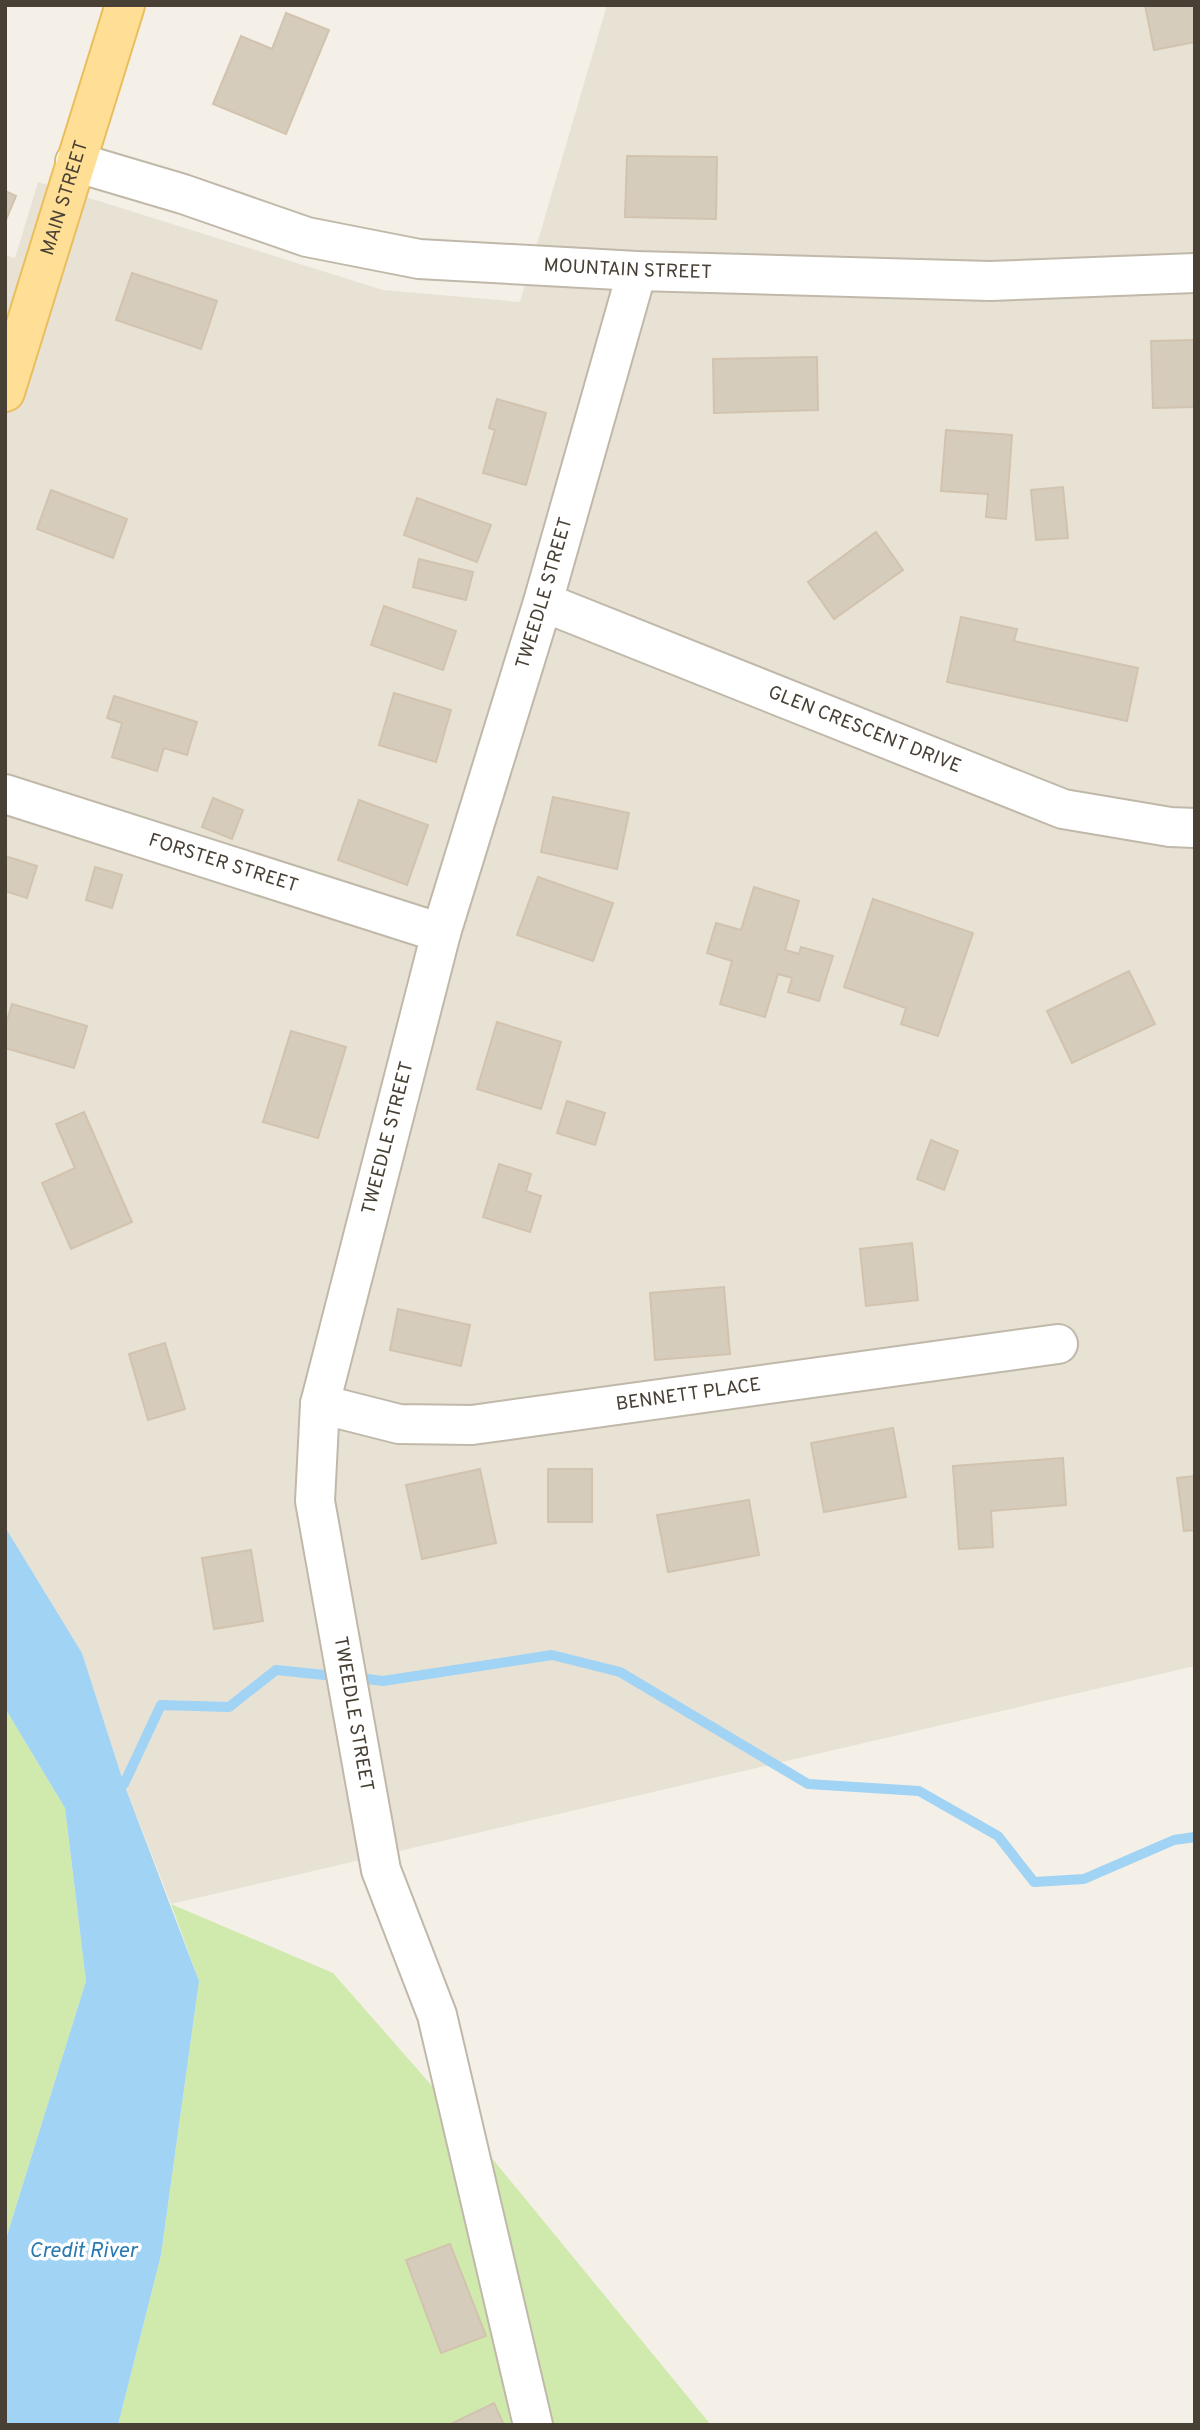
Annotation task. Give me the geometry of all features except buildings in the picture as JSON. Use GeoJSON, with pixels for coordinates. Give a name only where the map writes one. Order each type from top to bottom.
{"type":"FeatureCollection","features":[{"type":"Feature","properties":{"kind":"main road","name":"MAIN STREET"},"geometry":{"type":"LineString","coordinates":[[5,392],[125,5]]}},
{"type":"Feature","properties":{"kind":"street","name":"MOUNTAIN STREET"},"geometry":{"type":"LineString","coordinates":[[75,162],[319,240],[419,259],[637,271],[990,281],[1195,273]]}},
{"type":"Feature","properties":{"kind":"street","name":"TWEEDLE STREET"},"geometry":{"type":"LineString","coordinates":[[533,2425],[437,2015],[381,1870],[315,1500],[320,1404],[441,933],[543,601],[637,271]]}},
{"type":"Feature","properties":{"kind":"street","name":"GLEN CRESCENT DRIVE"},"geometry":{"type":"LineString","coordinates":[[543,601],[1063,809],[1170,827],[1195,828]]}},
{"type":"Feature","properties":{"kind":"street","name":"FORSTER STREET"},"geometry":{"type":"LineString","coordinates":[[5,794],[441,933]]}},
{"type":"Feature","properties":{"kind":"street","name":"BENNETT PLACE"},"geometry":{"type":"LineString","coordinates":[[320,1404],[399,1423],[472,1425],[1058,1344]]}},
{"type":"Feature","properties":{"kind":"shaded area"},"geometry":{"type":"Polygon","coordinates":[[[607,5],[1195,5],[1195,1666],[171,1904],[124,1784],[82,1653],[5,1527],[5,255],[15,258],[38,182],[383,290],[520,302],[607,5]]]}},
{"type":"Feature","properties":{"kind":"green space"},"geometry":{"type":"Polygon","coordinates":[[[5,1708],[65,1808],[86,1981],[5,2242],[5,1708]]]}},
{"type":"Feature","properties":{"kind":"green space"},"geometry":{"type":"Polygon","coordinates":[[[171,1904],[333,1973],[440,2095],[711,2425],[118,2425],[161,2255],[199,1981],[171,1904]]]}},
{"type":"Feature","properties":{"kind":"water","name":"Credit River"},"geometry":{"type":"Polygon","coordinates":[[[5,1527],[82,1653],[124,1784],[199,1981],[161,2255],[118,2425],[5,2425],[5,2242],[86,1981],[65,1808],[5,1708],[5,1527]]]}},
{"type":"Feature","properties":{"kind":"waterway"},"geometry":{"type":"LineString","coordinates":[[367,1679],[383,1681],[552,1655],[620,1672],[808,1784],[919,1791],[998,1836],[1034,1882],[1084,1879],[1174,1840],[1195,1837]]}},
{"type":"Feature","properties":{"kind":"waterway"},"geometry":{"type":"LineString","coordinates":[[124,1784],[161,1705],[229,1707],[276,1670],[325,1675]]}}]}
